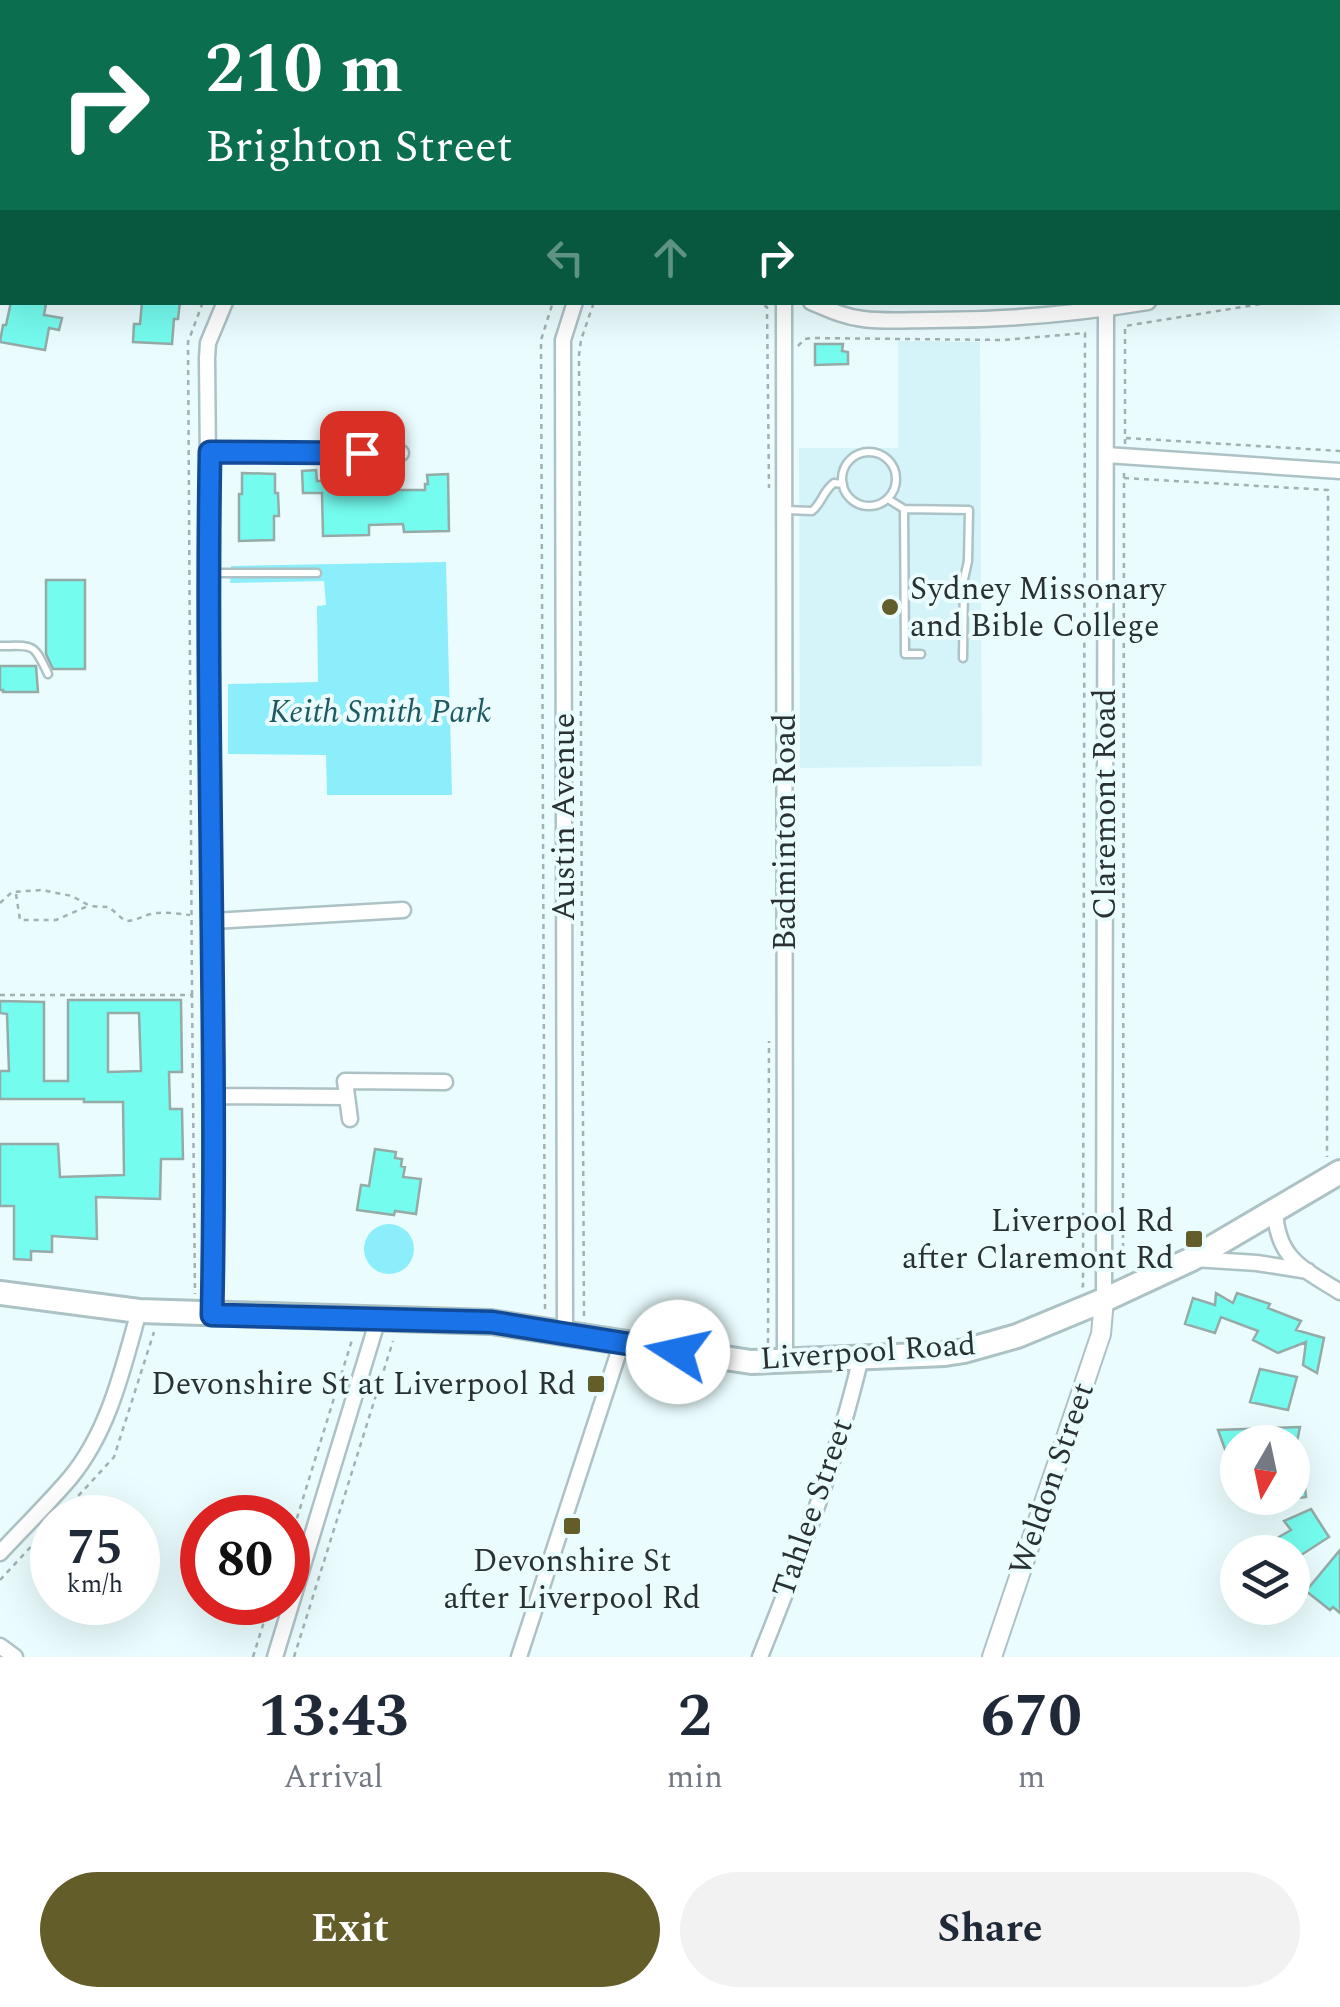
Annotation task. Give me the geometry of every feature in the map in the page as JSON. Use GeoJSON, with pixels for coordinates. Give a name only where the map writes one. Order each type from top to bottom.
{"type":"FeatureCollection","features":[{"type":"Feature","properties":{"kind":"highway","name":"Liverpool Road"},"geometry":{"type":"LineString","coordinates":[[0,1293],[139,1311],[492,1322],[730,1360],[785,1361],[964,1351],[1017,1336],[1097,1292],[1192,1259],[1275,1210],[1333,1164]]}},
{"type":"Feature","properties":{"kind":"street"},"geometry":{"type":"LineString","coordinates":[[212,1315],[208,343],[224,305]]}},
{"type":"Feature","properties":{"kind":"street","name":"Austin Avenue"},"geometry":{"type":"LineString","coordinates":[[565,1333],[563,340],[574,305]]}},
{"type":"Feature","properties":{"kind":"street","name":"Badminton Road"},"geometry":{"type":"LineString","coordinates":[[784,305],[785,1361]]}},
{"type":"Feature","properties":{"kind":"street"},"geometry":{"type":"LineString","coordinates":[[819,305],[863,319],[941,320],[998,320],[1130,305]]}},
{"type":"Feature","properties":{"kind":"street"},"geometry":{"type":"LineString","coordinates":[[941,320],[945,305]]}},
{"type":"Feature","properties":{"kind":"street","name":"Claremont Road"},"geometry":{"type":"LineString","coordinates":[[1097,1292],[1106,309]]}},
{"type":"Feature","properties":{"kind":"street"},"geometry":{"type":"LineString","coordinates":[[210,452],[401,453]]}},
{"type":"Feature","properties":{"kind":"street"},"geometry":{"type":"LineString","coordinates":[[1106,455],[1340,471]]}},
{"type":"Feature","properties":{"kind":"street"},"geometry":{"type":"LineString","coordinates":[[212,921],[403,910]]}},
{"type":"Feature","properties":{"kind":"street"},"geometry":{"type":"LineString","coordinates":[[350,1119],[346,1081],[445,1082]]}},
{"type":"Feature","properties":{"kind":"street"},"geometry":{"type":"LineString","coordinates":[[214,1096],[347,1097]]}},
{"type":"Feature","properties":{"kind":"street"},"geometry":{"type":"LineString","coordinates":[[1275,1210],[1281,1245],[1308,1271],[1340,1292]]}},
{"type":"Feature","properties":{"kind":"street"},"geometry":{"type":"LineString","coordinates":[[1192,1259],[1308,1271]]}},
{"type":"Feature","properties":{"kind":"street","name":"Weldon Street"},"geometry":{"type":"LineString","coordinates":[[992,1657],[1101,1334],[1097,1292]]}},
{"type":"Feature","properties":{"kind":"street"},"geometry":{"type":"LineString","coordinates":[[0,1553],[72,1475],[100,1429],[119,1382],[139,1311]]}},
{"type":"Feature","properties":{"kind":"street"},"geometry":{"type":"LineString","coordinates":[[275,1657],[378,1320]]}},
{"type":"Feature","properties":{"kind":"street"},"geometry":{"type":"LineString","coordinates":[[519,1657],[622,1342]]}},
{"type":"Feature","properties":{"kind":"street","name":"Tahlee Street"},"geometry":{"type":"LineString","coordinates":[[760,1657],[826,1475],[861,1357]]}},
{"type":"Feature","properties":{"kind":"street"},"geometry":{"type":"LineString","coordinates":[[0,1646],[16,1657]]}},
{"type":"Feature","properties":{"kind":"lane"},"geometry":{"type":"LineString","coordinates":[[874,453],[892,464],[896,482],[888,499],[872,506],[846,494],[843,474],[850,460],[874,453]]}},
{"type":"Feature","properties":{"kind":"lane"},"geometry":{"type":"LineString","coordinates":[[785,510],[812,511],[825,490],[834,483],[843,484]]}},
{"type":"Feature","properties":{"kind":"lane"},"geometry":{"type":"LineString","coordinates":[[888,499],[904,509],[969,510],[964,658]]}},
{"type":"Feature","properties":{"kind":"lane"},"geometry":{"type":"LineString","coordinates":[[904,509],[905,654],[921,654]]}},
{"type":"Feature","properties":{"kind":"lane"},"geometry":{"type":"LineString","coordinates":[[208,572],[317,573]]}},
{"type":"Feature","properties":{"kind":"lane"},"geometry":{"type":"LineString","coordinates":[[0,646],[30,646],[37,650],[48,674]]}},
{"type":"Feature","properties":{"kind":"path"},"geometry":{"type":"LineString","coordinates":[[195,1295],[188,342],[202,305]]}},
{"type":"Feature","properties":{"kind":"path"},"geometry":{"type":"LineString","coordinates":[[546,1311],[541,340],[553,305]]}},
{"type":"Feature","properties":{"kind":"path"},"geometry":{"type":"LineString","coordinates":[[584,1318],[579,355],[593,305]]}},
{"type":"Feature","properties":{"kind":"path"},"geometry":{"type":"LineString","coordinates":[[1254,305],[1125,326],[1124,438],[1340,451]]}},
{"type":"Feature","properties":{"kind":"path"},"geometry":{"type":"LineString","coordinates":[[797,348],[811,338],[1003,340],[1085,334],[1081,1288],[1097,1292]]}},
{"type":"Feature","properties":{"kind":"path"},"geometry":{"type":"LineString","coordinates":[[1123,1269],[1124,475],[1328,490],[1333,1164]]}},
{"type":"Feature","properties":{"kind":"path"},"geometry":{"type":"LineString","coordinates":[[0,903],[12,892],[42,890],[72,896],[90,906]]}},
{"type":"Feature","properties":{"kind":"path"},"geometry":{"type":"LineString","coordinates":[[15,892],[20,920],[56,920],[90,906],[109,907],[125,921],[138,921],[156,913],[191,915]]}},
{"type":"Feature","properties":{"kind":"path"},"geometry":{"type":"LineString","coordinates":[[0,995],[192,995]]}},
{"type":"Feature","properties":{"kind":"path"},"geometry":{"type":"LineString","coordinates":[[304,1495],[352,1340]]}},
{"type":"Feature","properties":{"kind":"path"},"geometry":{"type":"LineString","coordinates":[[294,1657],[393,1341]]}},
{"type":"Feature","properties":{"kind":"path"},"geometry":{"type":"LineString","coordinates":[[0,1580],[30,1548]]}},
{"type":"Feature","properties":{"kind":"path"},"geometry":{"type":"LineString","coordinates":[[253,1657],[263,1625]]}},
{"type":"Feature","properties":{"kind":"shaded area","name":"Sydney Missonary and Bible College"},"geometry":{"type":"Polygon","coordinates":[[[898,341],[980,342],[982,766],[800,768],[799,448],[898,448],[898,341]]]}},
{"type":"Feature","properties":{"kind":"green space","name":"Keith Smith Park"},"geometry":{"type":"Polygon","coordinates":[[[446,562],[452,795],[327,795],[326,755],[228,754],[228,684],[318,682],[317,606],[326,605],[324,581],[230,583],[231,566],[446,562]]]}},
{"type":"Feature","properties":{"kind":"green space"},"geometry":{"type":"Polygon","coordinates":[[[389,1224],[407,1231],[414,1249],[407,1267],[389,1274],[371,1267],[364,1249],[371,1231],[389,1224]]]}},
{"type":"Feature","properties":{"kind":"building"},"geometry":{"type":"Polygon","coordinates":[[[10,305],[46,305],[44,315],[62,318],[59,330],[49,328],[45,350],[0,342],[10,305]]]}},
{"type":"Feature","properties":{"kind":"building"},"geometry":{"type":"Polygon","coordinates":[[[142,305],[180,305],[172,344],[133,342],[134,324],[140,324],[142,305]]]}},
{"type":"Feature","properties":{"kind":"building"},"geometry":{"type":"Polygon","coordinates":[[[815,344],[843,344],[848,364],[815,365],[815,344]]]}},
{"type":"Feature","properties":{"kind":"building"},"geometry":{"type":"Polygon","coordinates":[[[316,470],[317,481],[368,481],[368,485],[389,485],[389,490],[425,490],[427,475],[448,474],[449,531],[404,532],[403,524],[369,525],[369,535],[323,536],[322,493],[303,493],[302,471],[316,470]]]}},
{"type":"Feature","properties":{"kind":"building"},"geometry":{"type":"Polygon","coordinates":[[[242,473],[275,474],[279,516],[274,516],[274,540],[239,541],[242,473]]]}},
{"type":"Feature","properties":{"kind":"building"},"geometry":{"type":"Polygon","coordinates":[[[46,580],[85,580],[85,669],[53,669],[46,654],[46,580]]]}},
{"type":"Feature","properties":{"kind":"building"},"geometry":{"type":"Polygon","coordinates":[[[0,666],[36,666],[38,692],[0,690],[0,666]]]}},
{"type":"Feature","properties":{"kind":"building"},"geometry":{"type":"Polygon","coordinates":[[[68,1000],[181,1000],[182,1072],[169,1072],[170,1109],[182,1109],[183,1159],[161,1159],[160,1199],[96,1197],[97,1239],[52,1236],[52,1252],[31,1251],[31,1260],[14,1259],[14,1206],[0,1206],[0,1144],[58,1144],[60,1177],[124,1175],[123,1102],[0,1099],[0,1071],[9,1071],[7,1014],[0,1013],[0,1001],[44,1002],[44,1081],[68,1081],[68,1000]],[[108,1013],[108,1072],[141,1071],[139,1013],[108,1013]]]}},
{"type":"Feature","properties":{"kind":"building"},"geometry":{"type":"Polygon","coordinates":[[[375,1149],[396,1152],[395,1158],[402,1159],[401,1166],[405,1167],[403,1177],[421,1179],[416,1214],[357,1210],[361,1185],[369,1186],[375,1149]]]}},
{"type":"Feature","properties":{"kind":"building"},"geometry":{"type":"Polygon","coordinates":[[[1216,1293],[1233,1303],[1237,1293],[1270,1304],[1268,1308],[1301,1321],[1296,1330],[1324,1338],[1317,1373],[1303,1365],[1306,1342],[1278,1353],[1253,1340],[1258,1331],[1221,1317],[1215,1333],[1185,1324],[1193,1298],[1215,1305],[1216,1293]]]}},
{"type":"Feature","properties":{"kind":"building"},"geometry":{"type":"Polygon","coordinates":[[[1260,1369],[1297,1377],[1288,1410],[1250,1402],[1260,1369]]]}},
{"type":"Feature","properties":{"kind":"building"},"geometry":{"type":"Polygon","coordinates":[[[1310,1509],[1329,1537],[1310,1549],[1310,1535],[1282,1535],[1291,1530],[1284,1521],[1310,1515],[1310,1509]]]}},
{"type":"Feature","properties":{"kind":"building"},"geometry":{"type":"Polygon","coordinates":[[[1340,1550],[1340,1613],[1310,1594],[1310,1586],[1340,1550]]]}},
{"type":"Feature","properties":{"kind":"place","name":"Sydney Missonary and Bible College"},"geometry":{"type":"Point","coordinates":[890,607]}},
{"type":"Feature","properties":{"kind":"place","name":"Liverpool Rd after Claremont Rd"},"geometry":{"type":"Point","coordinates":[1194,1239]}},
{"type":"Feature","properties":{"kind":"place","name":"Devonshire St at Liverpool Rd"},"geometry":{"type":"Point","coordinates":[596,1384]}},
{"type":"Feature","properties":{"kind":"place","name":"Devonshire St after Liverpool Rd"},"geometry":{"type":"Point","coordinates":[572,1526]}},
{"type":"Feature","properties":{"kind":"route"},"geometry":{"type":"LineString","coordinates":[[362,453],[210,452],[212,1315],[492,1322],[678,1352]]}}]}
